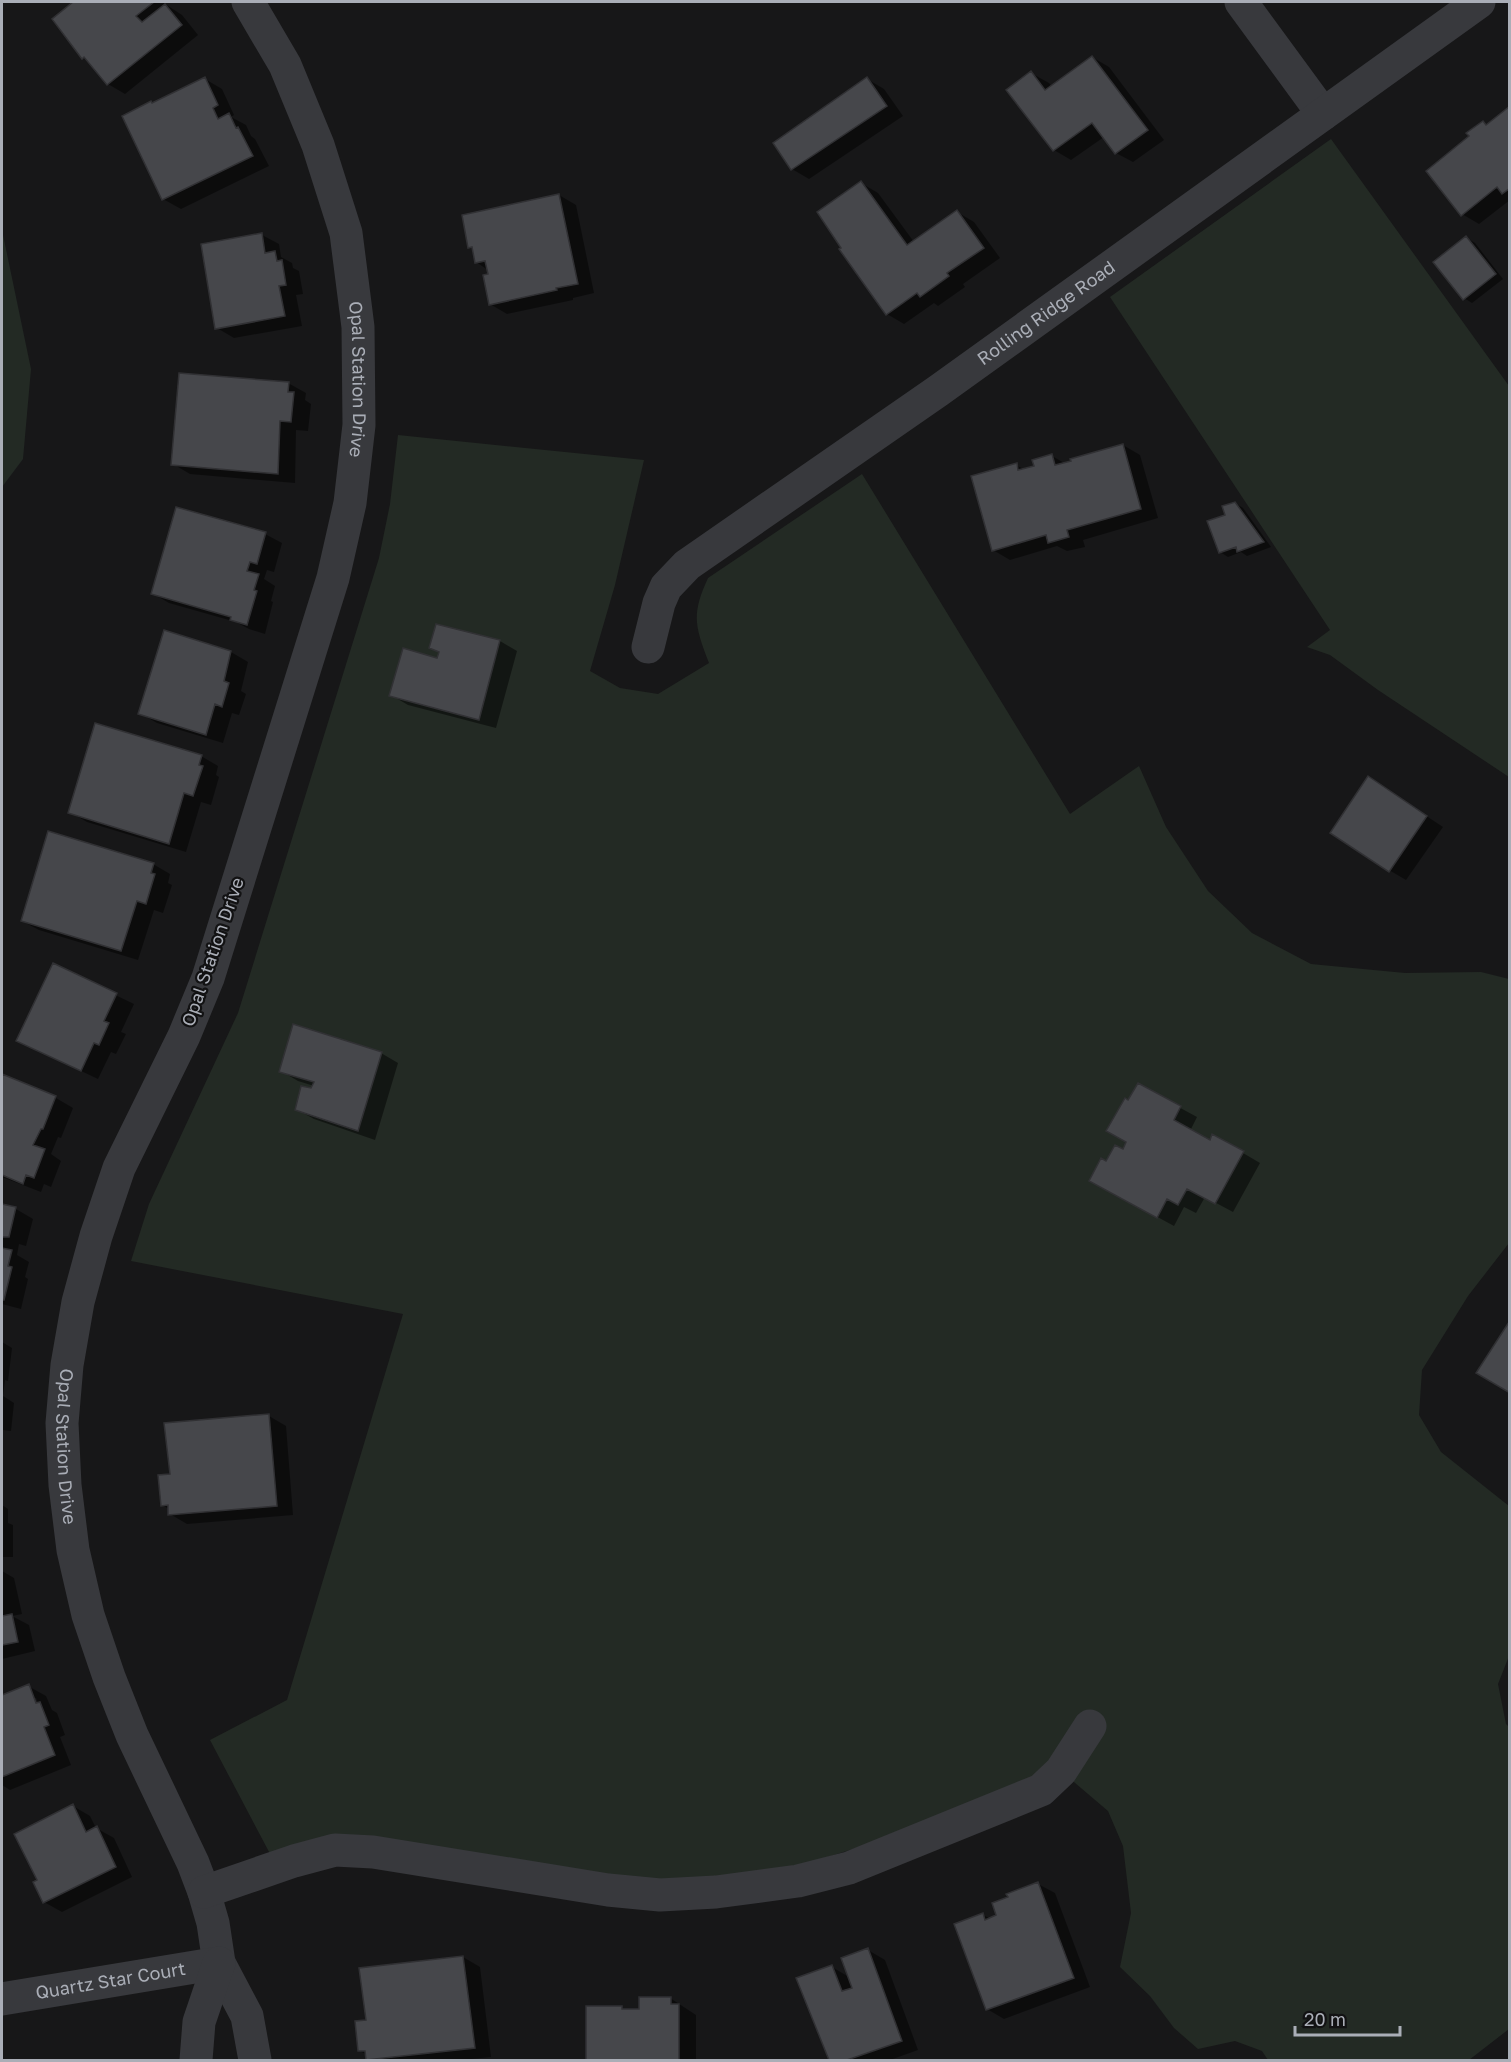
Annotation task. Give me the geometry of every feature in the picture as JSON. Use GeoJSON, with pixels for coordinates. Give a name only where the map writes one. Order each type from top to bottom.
{"type":"FeatureCollection","features":[{"type":"Feature","properties":{"kind":"street","name":"Opal Station Drive"},"geometry":{"type":"LineString","coordinates":[[248,2],[285,64],[318,146],[346,233],[358,327],[359,425],[350,503],[333,579],[208,978],[184,1036],[119,1168],[96,1236],[78,1302],[67,1365],[62,1423],[65,1485],[73,1550],[88,1615],[132,1735],[193,1863],[204,1892],[213,1923],[219,1963],[247,2016],[255,2061]]}},
{"type":"Feature","properties":{"kind":"street"},"geometry":{"type":"LineString","coordinates":[[1241,2],[1323,114]]}},
{"type":"Feature","properties":{"kind":"street","name":"Rolling Ridge Road"},"geometry":{"type":"LineString","coordinates":[[648,647],[659,603],[666,587],[687,565],[938,391],[1479,2]]}},
{"type":"Feature","properties":{"kind":"street"},"geometry":{"type":"LineString","coordinates":[[204,1892],[294,1861],[335,1850],[373,1852],[608,1890],[660,1895],[716,1892],[798,1881],[849,1868],[1041,1790],[1061,1771],[1090,1726]]}},
{"type":"Feature","properties":{"kind":"street","name":"Opal Station Drive"},"geometry":{"type":"LineString","coordinates":[[196,2061],[199,2022],[219,1963]]}},
{"type":"Feature","properties":{"kind":"street","name":"Quartz Star Court"},"geometry":{"type":"LineString","coordinates":[[2,1999],[219,1963]]}},
{"type":"Feature","properties":{"kind":"shaded area"},"geometry":{"type":"Polygon","coordinates":[[[1331,139],[1509,386],[1509,777],[1378,690],[1330,655],[1307,647],[1330,630],[1110,297],[1331,139]]]}},
{"type":"Feature","properties":{"kind":"shaded area"},"geometry":{"type":"Polygon","coordinates":[[[2,230],[31,369],[23,459],[2,487],[2,230]]]}},
{"type":"Feature","properties":{"kind":"shaded area"},"geometry":{"type":"Polygon","coordinates":[[[398,435],[644,460],[615,585],[590,671],[620,688],[658,694],[709,663],[697,620],[699,602],[708,578],[862,474],[1070,814],[1139,766],[1166,827],[1208,891],[1252,933],[1311,964],[1405,973],[1481,972],[1509,979],[1509,1243],[1468,1296],[1422,1370],[1419,1415],[1441,1452],[1509,1506],[1509,1656],[1498,1684],[1506,1724],[1510,1728],[1509,2029],[1469,2060],[1268,2060],[1262,2051],[1235,2041],[1198,2049],[1174,2028],[1150,1996],[1120,1967],[1131,1913],[1123,1846],[1108,1811],[1061,1771],[1041,1790],[716,1892],[373,1852],[277,1867],[210,1740],[287,1700],[403,1314],[131,1261],[149,1204],[238,1013],[379,558],[390,504],[398,435]]]}},
{"type":"Feature","properties":{"kind":"building"},"geometry":{"type":"Polygon","coordinates":[[[73,2],[154,2],[136,16],[142,22],[165,4],[182,25],[107,85],[84,57],[82,59],[52,19],[73,2]]]}},
{"type":"Feature","properties":{"kind":"building"},"geometry":{"type":"Polygon","coordinates":[[[1092,56],[1148,130],[1115,154],[1092,123],[1053,151],[1006,90],[1031,71],[1045,90],[1092,56]]]}},
{"type":"Feature","properties":{"kind":"building"},"geometry":{"type":"Polygon","coordinates":[[[205,77],[218,105],[213,108],[218,119],[229,113],[253,156],[162,200],[122,116],[205,77]]]}},
{"type":"Feature","properties":{"kind":"building"},"geometry":{"type":"Polygon","coordinates":[[[867,77],[887,106],[791,170],[773,143],[867,77]]]}},
{"type":"Feature","properties":{"kind":"building"},"geometry":{"type":"Polygon","coordinates":[[[1510,106],[1510,188],[1502,194],[1497,187],[1461,216],[1426,171],[1469,136],[1466,133],[1483,121],[1486,125],[1510,106]]]}},
{"type":"Feature","properties":{"kind":"building"},"geometry":{"type":"Polygon","coordinates":[[[861,181],[907,245],[957,210],[984,248],[947,273],[949,276],[920,297],[917,293],[886,315],[839,249],[841,248],[817,212],[861,181]]]}},
{"type":"Feature","properties":{"kind":"building"},"geometry":{"type":"Polygon","coordinates":[[[559,194],[578,284],[489,305],[483,275],[488,274],[485,261],[475,263],[472,247],[468,248],[462,215],[559,194]]]}},
{"type":"Feature","properties":{"kind":"building"},"geometry":{"type":"Polygon","coordinates":[[[262,233],[265,253],[275,251],[277,261],[282,260],[286,285],[279,286],[285,316],[215,329],[201,244],[262,233]]]}},
{"type":"Feature","properties":{"kind":"building"},"geometry":{"type":"Polygon","coordinates":[[[1466,236],[1496,274],[1463,300],[1433,262],[1466,236]]]}},
{"type":"Feature","properties":{"kind":"building"},"geometry":{"type":"Polygon","coordinates":[[[179,373],[289,382],[288,392],[294,392],[291,422],[280,421],[278,474],[171,465],[179,373]]]}},
{"type":"Feature","properties":{"kind":"building"},"geometry":{"type":"Polygon","coordinates":[[[1123,444],[1141,509],[1067,530],[1069,537],[1048,543],[1046,535],[992,551],[971,476],[1017,463],[1018,470],[1034,466],[1032,460],[1052,454],[1055,465],[1123,444]]]}},
{"type":"Feature","properties":{"kind":"building"},"geometry":{"type":"Polygon","coordinates":[[[1235,502],[1264,542],[1237,552],[1236,547],[1219,553],[1207,521],[1225,515],[1222,506],[1235,502]]]}},
{"type":"Feature","properties":{"kind":"building"},"geometry":{"type":"Polygon","coordinates":[[[176,507],[266,532],[257,564],[250,562],[247,571],[259,574],[254,590],[257,591],[247,625],[230,620],[231,617],[151,594],[176,507]]]}},
{"type":"Feature","properties":{"kind":"building"},"geometry":{"type":"Polygon","coordinates":[[[436,624],[500,640],[479,720],[389,696],[403,648],[437,658],[439,652],[429,648],[436,624]]]}},
{"type":"Feature","properties":{"kind":"building"},"geometry":{"type":"Polygon","coordinates":[[[164,630],[231,651],[224,681],[229,683],[222,707],[215,704],[206,735],[138,714],[164,630]]]}},
{"type":"Feature","properties":{"kind":"building"},"geometry":{"type":"Polygon","coordinates":[[[95,723],[202,755],[199,765],[203,766],[193,796],[184,793],[169,844],[68,813],[95,723]]]}},
{"type":"Feature","properties":{"kind":"building"},"geometry":{"type":"Polygon","coordinates":[[[1368,776],[1427,816],[1389,872],[1330,833],[1368,776]]]}},
{"type":"Feature","properties":{"kind":"building"},"geometry":{"type":"Polygon","coordinates":[[[48,831],[154,863],[151,873],[155,874],[146,904],[137,901],[121,951],[21,921],[48,831]]]}},
{"type":"Feature","properties":{"kind":"building"},"geometry":{"type":"Polygon","coordinates":[[[53,963],[117,993],[104,1021],[109,1023],[99,1045],[94,1043],[81,1071],[16,1041],[53,963]]]}},
{"type":"Feature","properties":{"kind":"building"},"geometry":{"type":"Polygon","coordinates":[[[293,1024],[382,1052],[358,1131],[295,1110],[301,1086],[311,1088],[314,1082],[279,1072],[293,1024]]]}},
{"type":"Feature","properties":{"kind":"building"},"geometry":{"type":"Polygon","coordinates":[[[2,1074],[56,1096],[43,1129],[33,1145],[45,1149],[34,1178],[26,1175],[23,1184],[2,1175],[2,1074]]]}},
{"type":"Feature","properties":{"kind":"building"},"geometry":{"type":"Polygon","coordinates":[[[1138,1083],[1181,1106],[1174,1120],[1210,1140],[1212,1134],[1244,1151],[1215,1204],[1187,1189],[1178,1205],[1167,1199],[1157,1218],[1089,1181],[1101,1158],[1106,1161],[1115,1145],[1123,1149],[1126,1142],[1106,1131],[1125,1098],[1128,1100],[1138,1083]]]}},
{"type":"Feature","properties":{"kind":"building"},"geometry":{"type":"Polygon","coordinates":[[[2,1204],[16,1207],[9,1237],[2,1237],[2,1204]]]}},
{"type":"Feature","properties":{"kind":"building"},"geometry":{"type":"Polygon","coordinates":[[[2,1248],[12,1250],[8,1266],[12,1267],[4,1300],[2,1300],[2,1248]]]}},
{"type":"Feature","properties":{"kind":"building"},"geometry":{"type":"Polygon","coordinates":[[[1510,1322],[1510,1393],[1476,1373],[1510,1322]]]}},
{"type":"Feature","properties":{"kind":"building"},"geometry":{"type":"Polygon","coordinates":[[[269,1414],[277,1506],[168,1515],[168,1505],[161,1506],[158,1475],[170,1474],[164,1423],[269,1414]]]}},
{"type":"Feature","properties":{"kind":"building"},"geometry":{"type":"Polygon","coordinates":[[[12,1614],[18,1642],[2,1645],[2,1616],[12,1614]]]}},
{"type":"Feature","properties":{"kind":"building"},"geometry":{"type":"Polygon","coordinates":[[[29,1684],[36,1703],[40,1702],[49,1725],[44,1727],[55,1755],[2,1777],[2,1695],[29,1684]]]}},
{"type":"Feature","properties":{"kind":"building"},"geometry":{"type":"Polygon","coordinates":[[[73,1804],[86,1832],[97,1826],[116,1867],[43,1903],[33,1882],[37,1880],[14,1834],[73,1804]]]}},
{"type":"Feature","properties":{"kind":"building"},"geometry":{"type":"Polygon","coordinates":[[[1038,1882],[1074,1978],[986,2010],[954,1924],[983,1913],[985,1920],[996,1915],[992,1903],[1008,1897],[1006,1894],[1038,1882]]]}},
{"type":"Feature","properties":{"kind":"building"},"geometry":{"type":"Polygon","coordinates":[[[868,1948],[902,2041],[847,2060],[829,2060],[796,1978],[832,1965],[842,1991],[852,1988],[841,1958],[868,1948]]]}},
{"type":"Feature","properties":{"kind":"building"},"geometry":{"type":"Polygon","coordinates":[[[463,1956],[475,2048],[366,2060],[365,2051],[358,2051],[355,2021],[366,2020],[359,1968],[463,1956]]]}},
{"type":"Feature","properties":{"kind":"building"},"geometry":{"type":"Polygon","coordinates":[[[639,1997],[671,1997],[671,2004],[679,2004],[679,2060],[586,2060],[586,2006],[622,2006],[622,2009],[639,2009],[639,1997]]]}}]}
